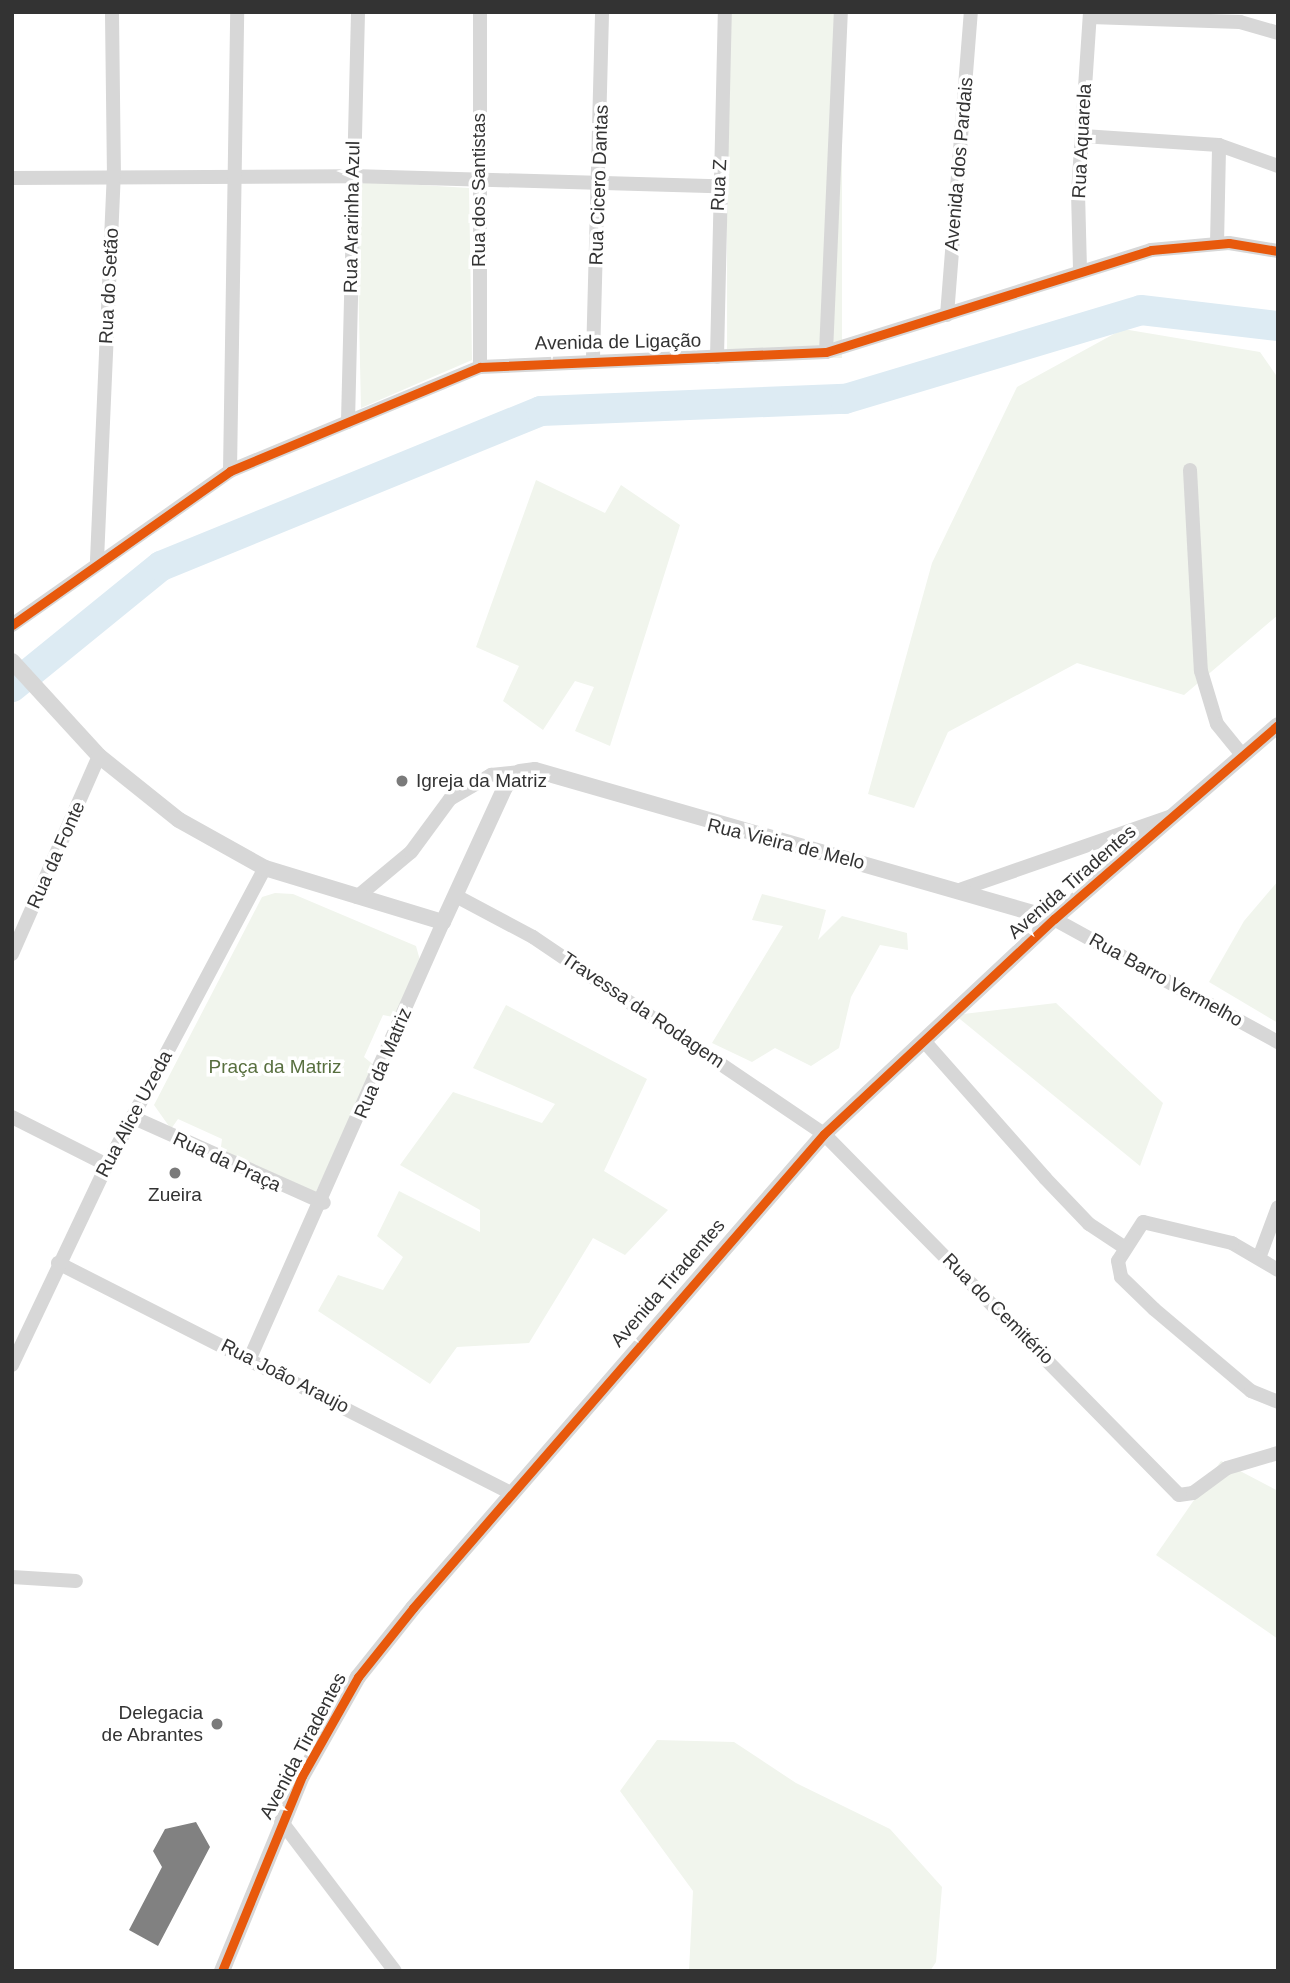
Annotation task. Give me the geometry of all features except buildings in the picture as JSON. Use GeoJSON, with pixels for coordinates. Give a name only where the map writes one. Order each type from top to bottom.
{"type":"FeatureCollection","features":[{"type":"Feature","properties":{"kind":"street","name":"Rua do Setão"},"geometry":{"type":"LineString","coordinates":[[97,559],[114,178],[112,12]]}},
{"type":"Feature","properties":{"kind":"street"},"geometry":{"type":"LineString","coordinates":[[230,471],[230,180],[237,12]]}},
{"type":"Feature","properties":{"kind":"street","name":"Rua Ararinha Azul"},"geometry":{"type":"LineString","coordinates":[[348,422],[358,12]]}},
{"type":"Feature","properties":{"kind":"street","name":"Rua dos Santistas"},"geometry":{"type":"LineString","coordinates":[[480,12],[477,180],[480,368]]}},
{"type":"Feature","properties":{"kind":"street","name":"Rua Cicero Dantas"},"geometry":{"type":"LineString","coordinates":[[593,358],[600,184],[602,12]]}},
{"type":"Feature","properties":{"kind":"street","name":"Rua Z"},"geometry":{"type":"LineString","coordinates":[[717,357],[717,186],[725,12]]}},
{"type":"Feature","properties":{"kind":"street"},"geometry":{"type":"LineString","coordinates":[[826,352],[842,12]]}},
{"type":"Feature","properties":{"kind":"street","name":"Avenida dos Pardais"},"geometry":{"type":"LineString","coordinates":[[947,315],[971,12]]}},
{"type":"Feature","properties":{"kind":"street"},"geometry":{"type":"LineString","coordinates":[[1090,14],[1240,22],[1278,33]]}},
{"type":"Feature","properties":{"kind":"street","name":"Rua Aquarela"},"geometry":{"type":"LineString","coordinates":[[1080,269],[1083,136],[1090,14]]}},
{"type":"Feature","properties":{"kind":"street"},"geometry":{"type":"LineString","coordinates":[[1083,136],[1219,145],[1278,166]]}},
{"type":"Feature","properties":{"kind":"street"},"geometry":{"type":"LineString","coordinates":[[1217,244],[1219,145]]}},
{"type":"Feature","properties":{"kind":"street"},"geometry":{"type":"LineString","coordinates":[[12,178],[230,180],[352,176],[717,186]]}},
{"type":"Feature","properties":{"kind":"street","name":"Avenida de Ligação"},"geometry":{"type":"LineString","coordinates":[[12,625],[97,559],[230,471],[480,368],[593,358],[717,357],[826,352],[947,315],[1080,269],[1181,244],[1217,244],[1278,251]]}},
{"type":"Feature","properties":{"kind":"street"},"geometry":{"type":"LineString","coordinates":[[1190,470],[1201,671],[1217,724],[1243,757]]}},
{"type":"Feature","properties":{"kind":"street"},"geometry":{"type":"LineString","coordinates":[[16,664],[41,687],[99,757],[162,809],[265,868],[443,922]]}},
{"type":"Feature","properties":{"kind":"street","name":"Avenida Tiradentes"},"geometry":{"type":"LineString","coordinates":[[222,1971],[281,1821],[358,1677],[510,1493],[824,1134],[1054,919],[1278,725]]}},
{"type":"Feature","properties":{"kind":"street","name":"Rua da Fonte"},"geometry":{"type":"LineString","coordinates":[[12,954],[99,757]]}},
{"type":"Feature","properties":{"kind":"street","name":"Rua Vieira de Melo"},"geometry":{"type":"LineString","coordinates":[[520,772],[544,771],[696,821],[962,889],[1054,919]]}},
{"type":"Feature","properties":{"kind":"street"},"geometry":{"type":"LineString","coordinates":[[357,897],[411,852],[450,799],[491,775],[520,772]]}},
{"type":"Feature","properties":{"kind":"street","name":"Rua da Matriz"},"geometry":{"type":"LineString","coordinates":[[250,1358],[324,1203],[443,922],[505,787],[520,772]]}},
{"type":"Feature","properties":{"kind":"street"},"geometry":{"type":"LineString","coordinates":[[962,889],[1177,814]]}},
{"type":"Feature","properties":{"kind":"street","name":"Rua Alice Uzeda"},"geometry":{"type":"LineString","coordinates":[[12,1365],[58,1263],[107,1165],[265,868]]}},
{"type":"Feature","properties":{"kind":"street","name":"Travessa da Rodagem"},"geometry":{"type":"LineString","coordinates":[[456,896],[533,937],[824,1134]]}},
{"type":"Feature","properties":{"kind":"street","name":"Rua Barro Vermelho"},"geometry":{"type":"LineString","coordinates":[[1054,919],[1278,1042]]}},
{"type":"Feature","properties":{"kind":"street"},"geometry":{"type":"LineString","coordinates":[[924,1041],[1054,1187],[1124,1247]]}},
{"type":"Feature","properties":{"kind":"street"},"geometry":{"type":"LineString","coordinates":[[12,1117],[107,1165]]}},
{"type":"Feature","properties":{"kind":"street","name":"Rua da Praça"},"geometry":{"type":"LineString","coordinates":[[132,1117],[324,1203]]}},
{"type":"Feature","properties":{"kind":"street","name":"Rua do Cemitério"},"geometry":{"type":"LineString","coordinates":[[824,1134],[1169,1488],[1189,1495],[1227,1468],[1278,1453]]}},
{"type":"Feature","properties":{"kind":"street"},"geometry":{"type":"LineString","coordinates":[[1259,1258],[1278,1207]]}},
{"type":"Feature","properties":{"kind":"street"},"geometry":{"type":"LineString","coordinates":[[1278,1270],[1232,1243],[1161,1223],[1137,1225],[1118,1261],[1121,1277],[1251,1391],[1278,1402]]}},
{"type":"Feature","properties":{"kind":"street","name":"Rua João Araujo"},"geometry":{"type":"LineString","coordinates":[[58,1263],[250,1358],[510,1493]]}},
{"type":"Feature","properties":{"kind":"street"},"geometry":{"type":"LineString","coordinates":[[12,1577],[76,1581]]}},
{"type":"Feature","properties":{"kind":"street"},"geometry":{"type":"LineString","coordinates":[[281,1821],[395,1971]]}},
{"type":"Feature","properties":{"kind":"green space"},"geometry":{"type":"Polygon","coordinates":[[[727,12],[842,12],[842,358],[727,358],[727,12]]]}},
{"type":"Feature","properties":{"kind":"green space"},"geometry":{"type":"Polygon","coordinates":[[[356,181],[469,188],[472,360],[361,408],[356,181]]]}},
{"type":"Feature","properties":{"kind":"green space"},"geometry":{"type":"Polygon","coordinates":[[[1123,329],[1260,352],[1278,378],[1278,615],[1184,695],[1077,663],[948,732],[914,808],[868,794],[932,563],[1017,387],[1123,329]]]}},
{"type":"Feature","properties":{"kind":"green space"},"geometry":{"type":"Polygon","coordinates":[[[536,480],[605,513],[621,485],[680,525],[610,746],[575,731],[594,687],[575,681],[543,730],[503,701],[519,666],[476,647],[536,480]]]}},
{"type":"Feature","properties":{"kind":"green space"},"geometry":{"type":"Polygon","coordinates":[[[1278,881],[1278,1023],[1209,982],[1244,921],[1278,881]]]}},
{"type":"Feature","properties":{"kind":"green space","name":"Praça da Matriz"},"geometry":{"type":"Polygon","coordinates":[[[275,893],[293,894],[416,946],[421,964],[398,1018],[383,1015],[364,1057],[375,1066],[314,1196],[220,1154],[222,1139],[178,1119],[171,1129],[154,1105],[262,897],[275,893]]]}},
{"type":"Feature","properties":{"kind":"green space"},"geometry":{"type":"Polygon","coordinates":[[[762,894],[826,910],[818,940],[842,916],[907,933],[908,950],[880,945],[851,997],[839,1048],[811,1066],[775,1048],[752,1062],[712,1043],[783,926],[752,920],[762,894]]]}},
{"type":"Feature","properties":{"kind":"green space"},"geometry":{"type":"Polygon","coordinates":[[[1056,1003],[1163,1103],[1140,1166],[955,1015],[1056,1003]]]}},
{"type":"Feature","properties":{"kind":"green space"},"geometry":{"type":"Polygon","coordinates":[[[506,1005],[647,1079],[604,1171],[668,1210],[625,1255],[593,1238],[529,1343],[457,1347],[430,1384],[318,1311],[338,1275],[383,1290],[403,1257],[377,1236],[399,1191],[480,1232],[480,1210],[400,1165],[453,1092],[542,1123],[555,1104],[473,1068],[506,1005]]]}},
{"type":"Feature","properties":{"kind":"green space"},"geometry":{"type":"Polygon","coordinates":[[[1221,1461],[1278,1491],[1278,1639],[1156,1555],[1221,1461]]]}},
{"type":"Feature","properties":{"kind":"green space"},"geometry":{"type":"Polygon","coordinates":[[[657,1740],[734,1742],[796,1783],[890,1829],[942,1887],[936,1962],[930,1971],[689,1971],[693,1891],[620,1791],[657,1740]]]}},
{"type":"Feature","properties":{"kind":"waterway"},"geometry":{"type":"LineString","coordinates":[[12,687],[161,566],[541,411],[845,399],[1141,310],[1278,326]]}},
{"type":"Feature","properties":{"kind":"cycle path"},"geometry":{"type":"LineString","coordinates":[[12,625],[230,471],[480,367],[826,352],[1151,250],[1229,243],[1278,251]]}},
{"type":"Feature","properties":{"kind":"cycle path"},"geometry":{"type":"LineString","coordinates":[[222,1971],[302,1776],[358,1677],[413,1608],[824,1134],[1054,919],[1278,725]]}},
{"type":"Feature","properties":{"kind":"place","name":"Igreja da Matriz"},"geometry":{"type":"Point","coordinates":[402,781]}},
{"type":"Feature","properties":{"kind":"place","name":"Zueira"},"geometry":{"type":"Point","coordinates":[175,1173]}},
{"type":"Feature","properties":{"kind":"place","name":"Delegacia de Abrantes"},"geometry":{"type":"Point","coordinates":[217,1724]}}]}
